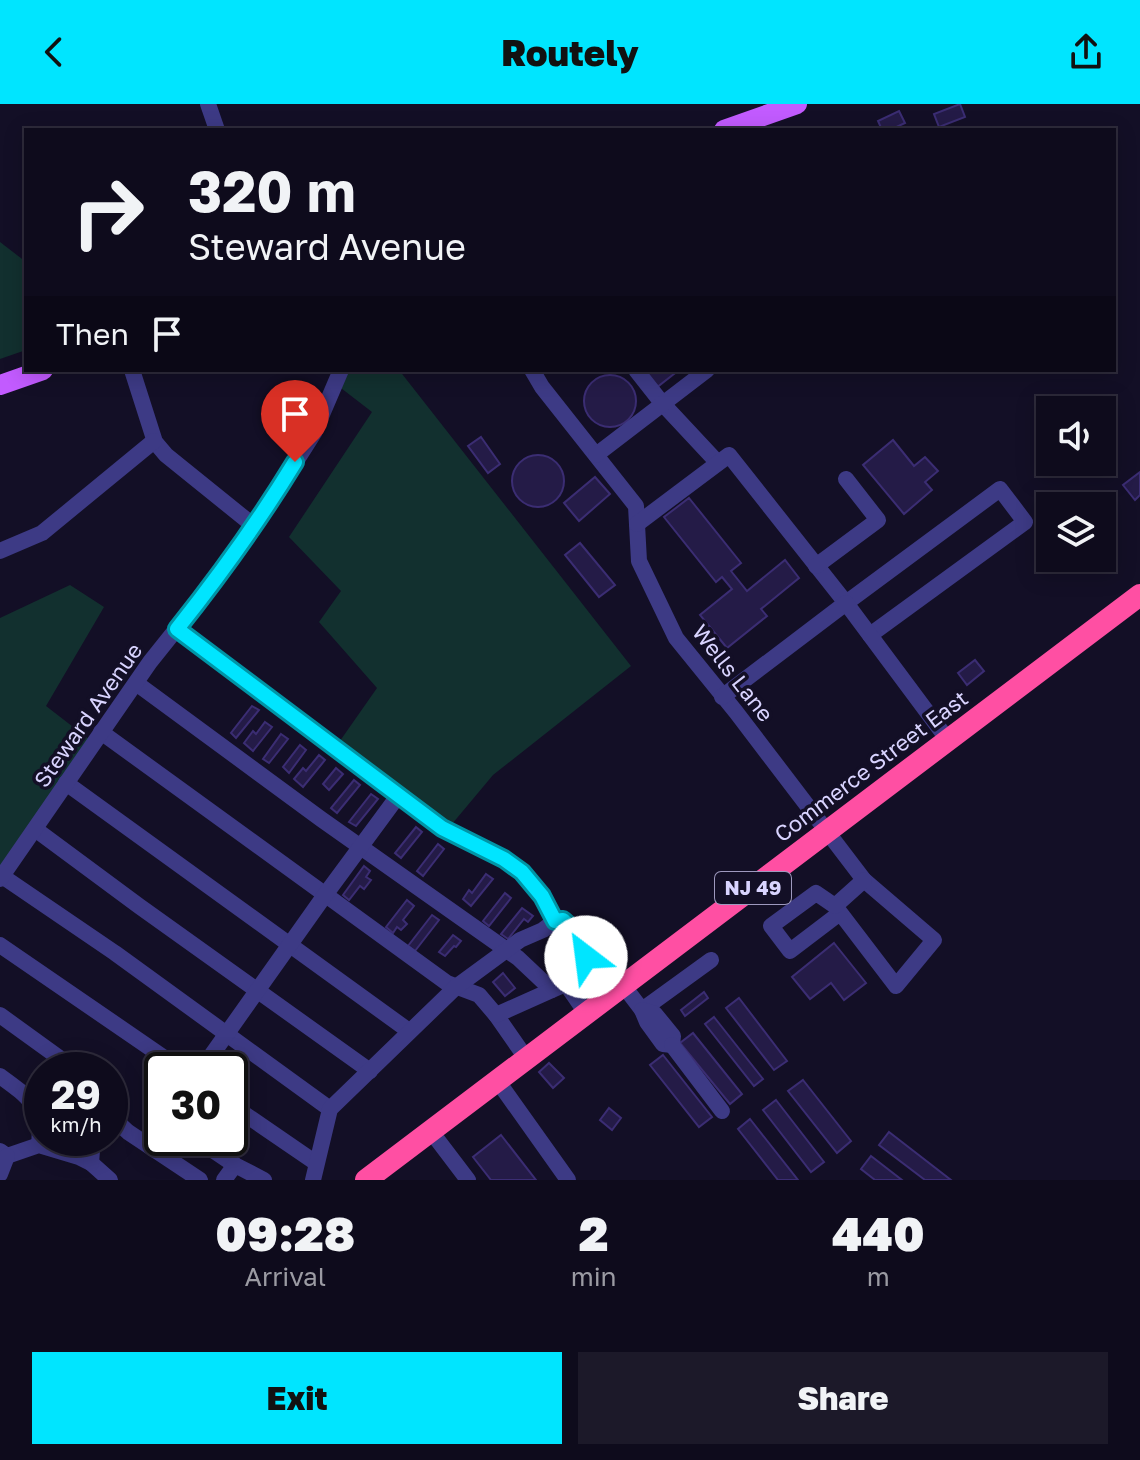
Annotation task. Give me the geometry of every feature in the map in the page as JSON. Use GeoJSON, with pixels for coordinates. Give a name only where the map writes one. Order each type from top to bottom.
{"type":"FeatureCollection","features":[{"type":"Feature","properties":{"kind":"highway","name":"Commerce Street East"},"geometry":{"type":"LineString","coordinates":[[366,1180],[1140,595]]}},
{"type":"Feature","properties":{"kind":"main road"},"geometry":{"type":"LineString","coordinates":[[730,128],[797,104]]}},
{"type":"Feature","properties":{"kind":"main road"},"geometry":{"type":"LineString","coordinates":[[0,385],[37,372]]}},
{"type":"Feature","properties":{"kind":"street"},"geometry":{"type":"LineString","coordinates":[[208,104],[216,128]]}},
{"type":"Feature","properties":{"kind":"street"},"geometry":{"type":"LineString","coordinates":[[133,372],[154,441],[166,455],[254,526]]}},
{"type":"Feature","properties":{"kind":"street","name":"Steward Avenue"},"geometry":{"type":"LineString","coordinates":[[1,877],[150,662],[222,572],[254,526],[314,433],[340,372]]}},
{"type":"Feature","properties":{"kind":"street","name":"Wells Lane"},"geometry":{"type":"LineString","coordinates":[[533,372],[636,506],[639,561],[676,638],[864,880],[934,940],[896,986],[838,910],[864,880]]}},
{"type":"Feature","properties":{"kind":"street"},"geometry":{"type":"LineString","coordinates":[[638,372],[718,463]]}},
{"type":"Feature","properties":{"kind":"street"},"geometry":{"type":"LineString","coordinates":[[596,455],[704,372]]}},
{"type":"Feature","properties":{"kind":"street"},"geometry":{"type":"LineString","coordinates":[[0,551],[28,541],[50,528],[154,441]]}},
{"type":"Feature","properties":{"kind":"street"},"geometry":{"type":"LineString","coordinates":[[637,524],[729,455],[846,603],[948,740]]}},
{"type":"Feature","properties":{"kind":"street"},"geometry":{"type":"LineString","coordinates":[[816,566],[878,520],[846,479]]}},
{"type":"Feature","properties":{"kind":"street"},"geometry":{"type":"LineString","coordinates":[[722,697],[1000,489],[1025,522],[870,635]]}},
{"type":"Feature","properties":{"kind":"street"},"geometry":{"type":"LineString","coordinates":[[177,629],[442,828],[504,859],[522,872],[542,896],[555,921]]}},
{"type":"Feature","properties":{"kind":"street"},"geometry":{"type":"LineString","coordinates":[[136,683],[360,847],[559,987],[586,1013]]}},
{"type":"Feature","properties":{"kind":"street"},"geometry":{"type":"LineString","coordinates":[[101,732],[456,987],[479,995],[526,1058]]}},
{"type":"Feature","properties":{"kind":"street"},"geometry":{"type":"LineString","coordinates":[[66,783],[409,1031]]}},
{"type":"Feature","properties":{"kind":"street"},"geometry":{"type":"LineString","coordinates":[[213,1052],[398,796]]}},
{"type":"Feature","properties":{"kind":"street"},"geometry":{"type":"LineString","coordinates":[[35,829],[370,1071]]}},
{"type":"Feature","properties":{"kind":"street"},"geometry":{"type":"LineString","coordinates":[[1,877],[115,953],[330,1109]]}},
{"type":"Feature","properties":{"kind":"street"},"geometry":{"type":"LineString","coordinates":[[313,1180],[330,1109],[456,987],[520,940],[555,921],[563,920],[579,934],[586,947],[586,957],[580,970],[559,987],[496,1015]]}},
{"type":"Feature","properties":{"kind":"street"},"geometry":{"type":"LineString","coordinates":[[0,945],[156,1052]]}},
{"type":"Feature","properties":{"kind":"street"},"geometry":{"type":"LineString","coordinates":[[642,1010],[711,960]]}},
{"type":"Feature","properties":{"kind":"street"},"geometry":{"type":"LineString","coordinates":[[623,985],[642,1010],[655,1014],[669,1041],[722,1111]]}},
{"type":"Feature","properties":{"kind":"street"},"geometry":{"type":"LineString","coordinates":[[0,1015],[51,1052]]}},
{"type":"Feature","properties":{"kind":"street"},"geometry":{"type":"LineString","coordinates":[[0,1076],[24,1095]]}},
{"type":"Feature","properties":{"kind":"street"},"geometry":{"type":"LineString","coordinates":[[497,1080],[568,1180]]}},
{"type":"Feature","properties":{"kind":"street"},"geometry":{"type":"LineString","coordinates":[[248,1116],[316,1163]]}},
{"type":"Feature","properties":{"kind":"street"},"geometry":{"type":"LineString","coordinates":[[430,1130],[468,1180]]}},
{"type":"Feature","properties":{"kind":"street"},"geometry":{"type":"LineString","coordinates":[[0,1174],[4,1154],[24,1149]]}},
{"type":"Feature","properties":{"kind":"street"},"geometry":{"type":"LineString","coordinates":[[76,1156],[91,1163],[110,1180]]}},
{"type":"Feature","properties":{"kind":"street"},"geometry":{"type":"LineString","coordinates":[[91,1163],[92,1156]]}},
{"type":"Feature","properties":{"kind":"street"},"geometry":{"type":"LineString","coordinates":[[173,1156],[200,1180]]}},
{"type":"Feature","properties":{"kind":"street"},"geometry":{"type":"LineString","coordinates":[[222,1156],[264,1180]]}},
{"type":"Feature","properties":{"kind":"street"},"geometry":{"type":"LineString","coordinates":[[224,1180],[235,1165]]}},
{"type":"Feature","properties":{"kind":"green space"},"geometry":{"type":"Polygon","coordinates":[[[0,242],[24,260],[24,351],[0,359],[0,242]]]}},
{"type":"Feature","properties":{"kind":"green space"},"geometry":{"type":"Polygon","coordinates":[[[344,372],[401,372],[631,666],[493,775],[447,830],[335,748],[377,688],[319,622],[341,591],[289,537],[372,412],[337,385],[344,372]]]}},
{"type":"Feature","properties":{"kind":"green space"},"geometry":{"type":"Polygon","coordinates":[[[70,585],[104,607],[46,706],[99,747],[0,873],[0,618],[70,585]]]}},
{"type":"Feature","properties":{"kind":"building"},"geometry":{"type":"Polygon","coordinates":[[[960,104],[965,117],[939,127],[934,114],[960,104]]]}},
{"type":"Feature","properties":{"kind":"building"},"geometry":{"type":"Polygon","coordinates":[[[899,111],[905,123],[894,128],[881,128],[878,121],[899,111]]]}},
{"type":"Feature","properties":{"kind":"building"},"geometry":{"type":"Polygon","coordinates":[[[644,372],[676,372],[656,388],[644,372]]]}},
{"type":"Feature","properties":{"kind":"building"},"geometry":{"type":"Polygon","coordinates":[[[610,375],[629,382],[636,401],[629,420],[610,427],[591,420],[584,401],[591,382],[610,375]]]}},
{"type":"Feature","properties":{"kind":"building"},"geometry":{"type":"Polygon","coordinates":[[[481,437],[500,464],[488,473],[468,446],[481,437]]]}},
{"type":"Feature","properties":{"kind":"building"},"geometry":{"type":"Polygon","coordinates":[[[893,440],[914,466],[925,457],[938,471],[925,482],[932,490],[904,514],[863,465],[893,440]]]}},
{"type":"Feature","properties":{"kind":"building"},"geometry":{"type":"Polygon","coordinates":[[[538,455],[556,463],[564,481],[556,499],[538,507],[520,499],[512,481],[520,463],[538,455]]]}},
{"type":"Feature","properties":{"kind":"building"},"geometry":{"type":"Polygon","coordinates":[[[1140,472],[1140,495],[1135,500],[1123,485],[1140,472]]]}},
{"type":"Feature","properties":{"kind":"building"},"geometry":{"type":"Polygon","coordinates":[[[595,477],[610,494],[579,521],[564,503],[595,477]]]}},
{"type":"Feature","properties":{"kind":"building"},"geometry":{"type":"Polygon","coordinates":[[[689,498],[741,563],[731,571],[747,591],[785,560],[799,578],[761,609],[767,616],[727,648],[700,615],[732,589],[722,577],[716,582],[664,517],[689,498]]]}},
{"type":"Feature","properties":{"kind":"building"},"geometry":{"type":"Polygon","coordinates":[[[580,543],[615,585],[599,597],[565,555],[580,543]]]}},
{"type":"Feature","properties":{"kind":"building"},"geometry":{"type":"Polygon","coordinates":[[[975,660],[984,671],[967,685],[958,673],[975,660]]]}},
{"type":"Feature","properties":{"kind":"building"},"geometry":{"type":"Polygon","coordinates":[[[252,706],[259,710],[236,738],[231,733],[252,706]]]}},
{"type":"Feature","properties":{"kind":"building"},"geometry":{"type":"Polygon","coordinates":[[[265,722],[272,727],[253,751],[244,743],[265,722]]]}},
{"type":"Feature","properties":{"kind":"building"},"geometry":{"type":"Polygon","coordinates":[[[281,734],[288,739],[269,763],[263,759],[281,734]]]}},
{"type":"Feature","properties":{"kind":"building"},"geometry":{"type":"Polygon","coordinates":[[[300,745],[306,750],[289,773],[283,767],[300,745]]]}},
{"type":"Feature","properties":{"kind":"building"},"geometry":{"type":"Polygon","coordinates":[[[319,755],[325,760],[303,787],[294,779],[303,768],[306,771],[319,755]]]}},
{"type":"Feature","properties":{"kind":"building"},"geometry":{"type":"Polygon","coordinates":[[[336,768],[343,774],[329,790],[323,784],[336,768]]]}},
{"type":"Feature","properties":{"kind":"building"},"geometry":{"type":"Polygon","coordinates":[[[354,780],[360,785],[337,813],[331,808],[354,780]]]}},
{"type":"Feature","properties":{"kind":"building"},"geometry":{"type":"Polygon","coordinates":[[[371,794],[378,799],[356,826],[349,822],[371,794]]]}},
{"type":"Feature","properties":{"kind":"building"},"geometry":{"type":"Polygon","coordinates":[[[416,827],[422,832],[401,858],[395,853],[416,827]]]}},
{"type":"Feature","properties":{"kind":"building"},"geometry":{"type":"Polygon","coordinates":[[[438,844],[444,849],[423,876],[417,871],[438,844]]]}},
{"type":"Feature","properties":{"kind":"building"},"geometry":{"type":"Polygon","coordinates":[[[364,866],[370,871],[366,877],[371,880],[364,889],[360,886],[349,900],[343,895],[364,866]]]}},
{"type":"Feature","properties":{"kind":"building"},"geometry":{"type":"Polygon","coordinates":[[[486,874],[493,879],[471,906],[463,899],[469,890],[472,893],[486,874]]]}},
{"type":"Feature","properties":{"kind":"building"},"geometry":{"type":"Polygon","coordinates":[[[505,893],[511,898],[489,926],[483,921],[505,893]]]}},
{"type":"Feature","properties":{"kind":"building"},"geometry":{"type":"Polygon","coordinates":[[[407,900],[414,906],[403,920],[407,924],[401,930],[397,927],[393,933],[386,927],[407,900]]]}},
{"type":"Feature","properties":{"kind":"building"},"geometry":{"type":"Polygon","coordinates":[[[522,908],[533,916],[528,922],[524,919],[508,939],[501,934],[522,908]]]}},
{"type":"Feature","properties":{"kind":"building"},"geometry":{"type":"Polygon","coordinates":[[[432,915],[439,920],[415,951],[408,946],[432,915]]]}},
{"type":"Feature","properties":{"kind":"building"},"geometry":{"type":"Polygon","coordinates":[[[453,935],[461,941],[445,956],[439,952],[453,935]]]}},
{"type":"Feature","properties":{"kind":"building"},"geometry":{"type":"Polygon","coordinates":[[[834,943],[866,983],[844,1000],[831,983],[810,999],[792,977],[834,943]]]}},
{"type":"Feature","properties":{"kind":"building"},"geometry":{"type":"Polygon","coordinates":[[[503,973],[515,988],[505,996],[493,982],[503,973]]]}},
{"type":"Feature","properties":{"kind":"building"},"geometry":{"type":"Polygon","coordinates":[[[704,992],[708,998],[685,1016],[681,1010],[704,992]]]}},
{"type":"Feature","properties":{"kind":"building"},"geometry":{"type":"Polygon","coordinates":[[[739,998],[787,1061],[774,1070],[726,1008],[739,998]]]}},
{"type":"Feature","properties":{"kind":"building"},"geometry":{"type":"Polygon","coordinates":[[[714,1017],[763,1079],[754,1086],[705,1024],[714,1017]]]}},
{"type":"Feature","properties":{"kind":"building"},"geometry":{"type":"Polygon","coordinates":[[[693,1033],[742,1094],[730,1104],[680,1043],[693,1033]]]}},
{"type":"Feature","properties":{"kind":"building"},"geometry":{"type":"Polygon","coordinates":[[[663,1055],[712,1117],[699,1127],[650,1065],[663,1055]]]}},
{"type":"Feature","properties":{"kind":"building"},"geometry":{"type":"Polygon","coordinates":[[[549,1063],[564,1078],[553,1088],[539,1072],[549,1063]]]}},
{"type":"Feature","properties":{"kind":"building"},"geometry":{"type":"Polygon","coordinates":[[[803,1080],[851,1141],[837,1153],[788,1091],[803,1080]]]}},
{"type":"Feature","properties":{"kind":"building"},"geometry":{"type":"Polygon","coordinates":[[[776,1100],[824,1162],[811,1172],[763,1110],[776,1100]]]}},
{"type":"Feature","properties":{"kind":"building"},"geometry":{"type":"Polygon","coordinates":[[[609,1108],[621,1118],[612,1130],[600,1120],[609,1108]]]}},
{"type":"Feature","properties":{"kind":"building"},"geometry":{"type":"Polygon","coordinates":[[[750,1119],[798,1180],[778,1180],[738,1129],[750,1119]]]}},
{"type":"Feature","properties":{"kind":"building"},"geometry":{"type":"Polygon","coordinates":[[[889,1132],[951,1180],[925,1180],[879,1145],[889,1132]]]}},
{"type":"Feature","properties":{"kind":"building"},"geometry":{"type":"Polygon","coordinates":[[[501,1135],[536,1180],[491,1180],[473,1157],[501,1135]]]}},
{"type":"Feature","properties":{"kind":"building"},"geometry":{"type":"Polygon","coordinates":[[[871,1156],[902,1180],[875,1180],[861,1169],[871,1156]]]}},
{"type":"Feature","properties":{"kind":"route"},"geometry":{"type":"LineString","coordinates":[[295,462],[222,572],[177,629],[442,828],[504,859],[522,872],[534,884],[555,921],[563,920],[579,934],[586,947],[586,957]]}}]}
